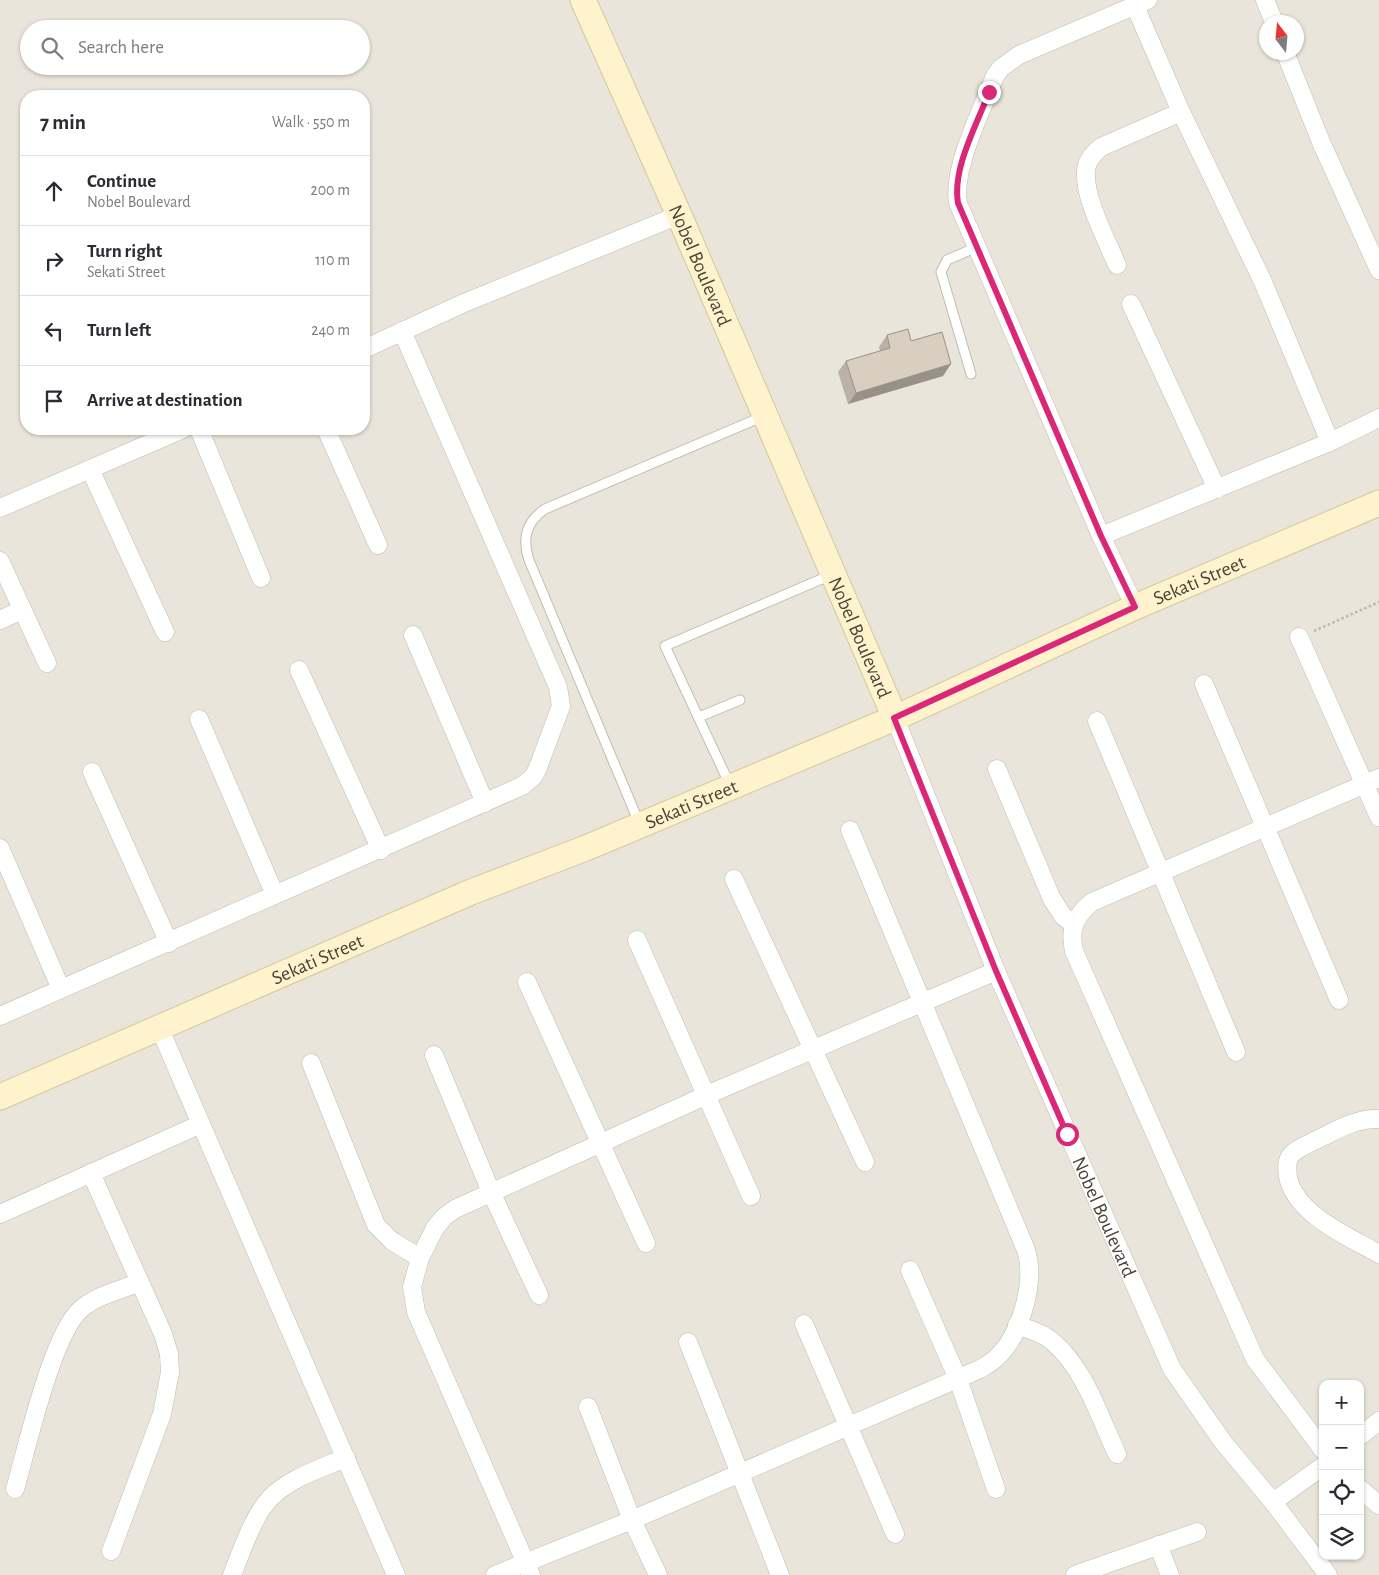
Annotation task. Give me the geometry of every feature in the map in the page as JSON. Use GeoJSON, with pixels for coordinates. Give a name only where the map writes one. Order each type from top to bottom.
{"type":"FeatureCollection","features":[{"type":"Feature","properties":{"kind":"street","name":"Nobel Boulevard"},"geometry":{"type":"LineString","coordinates":[[583,0],[679,215],[894,718],[996,971],[1172,1369],[1223,1442],[1273,1502],[1328,1575]]}},
{"type":"Feature","properties":{"kind":"street"},"geometry":{"type":"LineString","coordinates":[[1264,0],[1271,15]]}},
{"type":"Feature","properties":{"kind":"street"},"geometry":{"type":"LineString","coordinates":[[1135,607],[1101,536],[958,203],[956,182],[992,85],[1001,68],[1019,55],[1142,3],[1181,112],[1256,267],[1330,442]]}},
{"type":"Feature","properties":{"kind":"street"},"geometry":{"type":"LineString","coordinates":[[1289,60],[1321,142],[1379,270]]}},
{"type":"Feature","properties":{"kind":"street"},"geometry":{"type":"LineString","coordinates":[[1117,265],[1092,202],[1086,176],[1087,165],[1092,155],[1101,147],[1181,112]]}},
{"type":"Feature","properties":{"kind":"street"},"geometry":{"type":"LineString","coordinates":[[370,346],[464,303],[679,215]]}},
{"type":"Feature","properties":{"kind":"street"},"geometry":{"type":"LineString","coordinates":[[1131,304],[1217,489]]}},
{"type":"Feature","properties":{"kind":"street"},"geometry":{"type":"LineString","coordinates":[[0,1016],[381,850],[522,786],[533,777],[558,719],[561,706],[560,696],[487,521],[402,332]]}},
{"type":"Feature","properties":{"kind":"street"},"geometry":{"type":"LineString","coordinates":[[1101,536],[1330,442],[1379,418]]}},
{"type":"Feature","properties":{"kind":"street"},"geometry":{"type":"LineString","coordinates":[[0,508],[169,435]]}},
{"type":"Feature","properties":{"kind":"street"},"geometry":{"type":"LineString","coordinates":[[201,435],[261,578]]}},
{"type":"Feature","properties":{"kind":"street"},"geometry":{"type":"LineString","coordinates":[[329,435],[378,544]]}},
{"type":"Feature","properties":{"kind":"street"},"geometry":{"type":"LineString","coordinates":[[90,469],[165,632]]}},
{"type":"Feature","properties":{"kind":"street","name":"Sekati Street"},"geometry":{"type":"LineString","coordinates":[[0,1097],[471,892],[640,825],[894,718],[1135,607],[1379,503]]}},
{"type":"Feature","properties":{"kind":"street"},"geometry":{"type":"LineString","coordinates":[[0,561],[47,663]]}},
{"type":"Feature","properties":{"kind":"street"},"geometry":{"type":"LineString","coordinates":[[0,620],[22,610]]}},
{"type":"Feature","properties":{"kind":"street"},"geometry":{"type":"LineString","coordinates":[[413,635],[485,803]]}},
{"type":"Feature","properties":{"kind":"street"},"geometry":{"type":"LineString","coordinates":[[1299,637],[1371,781],[1379,817]]}},
{"type":"Feature","properties":{"kind":"street"},"geometry":{"type":"LineString","coordinates":[[299,670],[381,850]]}},
{"type":"Feature","properties":{"kind":"street"},"geometry":{"type":"LineString","coordinates":[[1204,684],[1339,1000]]}},
{"type":"Feature","properties":{"kind":"street"},"geometry":{"type":"LineString","coordinates":[[199,719],[275,895]]}},
{"type":"Feature","properties":{"kind":"street"},"geometry":{"type":"LineString","coordinates":[[1097,721],[1236,1052]]}},
{"type":"Feature","properties":{"kind":"street"},"geometry":{"type":"LineString","coordinates":[[997,769],[1052,899],[1063,916],[1073,924]]}},
{"type":"Feature","properties":{"kind":"street"},"geometry":{"type":"LineString","coordinates":[[92,772],[169,943]]}},
{"type":"Feature","properties":{"kind":"street"},"geometry":{"type":"LineString","coordinates":[[1319,1445],[1255,1360],[1074,951],[1071,933],[1073,924],[1079,914],[1092,902],[1371,781]]}},
{"type":"Feature","properties":{"kind":"street"},"geometry":{"type":"LineString","coordinates":[[495,1575],[528,1568],[632,1520],[958,1379],[996,1359],[1006,1346],[1017,1325],[1029,1284],[1029,1260],[850,830]]}},
{"type":"Feature","properties":{"kind":"street"},"geometry":{"type":"LineString","coordinates":[[0,848],[61,989]]}},
{"type":"Feature","properties":{"kind":"street"},"geometry":{"type":"LineString","coordinates":[[734,879],[814,1048],[865,1162]]}},
{"type":"Feature","properties":{"kind":"street"},"geometry":{"type":"LineString","coordinates":[[637,940],[751,1196]]}},
{"type":"Feature","properties":{"kind":"street"},"geometry":{"type":"LineString","coordinates":[[528,1568],[416,1312],[412,1287],[420,1258],[435,1228],[444,1217],[455,1209],[491,1192],[814,1048],[922,1004],[996,971]]}},
{"type":"Feature","properties":{"kind":"street"},"geometry":{"type":"LineString","coordinates":[[527,982],[646,1243]]}},
{"type":"Feature","properties":{"kind":"street"},"geometry":{"type":"LineString","coordinates":[[160,1027],[396,1575]]}},
{"type":"Feature","properties":{"kind":"street"},"geometry":{"type":"LineString","coordinates":[[434,1055],[491,1192],[539,1295]]}},
{"type":"Feature","properties":{"kind":"street"},"geometry":{"type":"LineString","coordinates":[[311,1063],[376,1224],[392,1241],[420,1258]]}},
{"type":"Feature","properties":{"kind":"street"},"geometry":{"type":"LineString","coordinates":[[1379,1119],[1356,1121],[1295,1151],[1288,1162],[1287,1170],[1293,1191],[1300,1202],[1313,1214],[1379,1254]]}},
{"type":"Feature","properties":{"kind":"street"},"geometry":{"type":"LineString","coordinates":[[0,1214],[201,1124]]}},
{"type":"Feature","properties":{"kind":"street"},"geometry":{"type":"LineString","coordinates":[[91,1173],[163,1334],[169,1354],[170,1372],[162,1414],[111,1551]]}},
{"type":"Feature","properties":{"kind":"street"},"geometry":{"type":"LineString","coordinates":[[910,1270],[958,1379],[996,1489]]}},
{"type":"Feature","properties":{"kind":"street"},"geometry":{"type":"LineString","coordinates":[[15,1489],[53,1361],[67,1326],[82,1308],[95,1299],[140,1282]]}},
{"type":"Feature","properties":{"kind":"street"},"geometry":{"type":"LineString","coordinates":[[804,1324],[895,1534]]}},
{"type":"Feature","properties":{"kind":"street"},"geometry":{"type":"LineString","coordinates":[[1017,1325],[1050,1339],[1078,1371],[1118,1454]]}},
{"type":"Feature","properties":{"kind":"street"},"geometry":{"type":"LineString","coordinates":[[688,1342],[780,1575]]}},
{"type":"Feature","properties":{"kind":"street"},"geometry":{"type":"LineString","coordinates":[[588,1407],[632,1520],[658,1575]]}},
{"type":"Feature","properties":{"kind":"street"},"geometry":{"type":"LineString","coordinates":[[1364,1433],[1379,1421]]}},
{"type":"Feature","properties":{"kind":"street"},"geometry":{"type":"LineString","coordinates":[[236,1573],[256,1516],[271,1495],[288,1482],[304,1474],[346,1458]]}},
{"type":"Feature","properties":{"kind":"street"},"geometry":{"type":"LineString","coordinates":[[1273,1502],[1319,1469]]}},
{"type":"Feature","properties":{"kind":"street"},"geometry":{"type":"LineString","coordinates":[[1364,1492],[1379,1505]]}},
{"type":"Feature","properties":{"kind":"street"},"geometry":{"type":"LineString","coordinates":[[1075,1575],[1197,1532]]}},
{"type":"Feature","properties":{"kind":"street"},"geometry":{"type":"LineString","coordinates":[[1158,1545],[1170,1575]]}},
{"type":"Feature","properties":{"kind":"lane"},"geometry":{"type":"LineString","coordinates":[[971,374],[942,272],[947,260],[977,247]]}},
{"type":"Feature","properties":{"kind":"lane"},"geometry":{"type":"LineString","coordinates":[[640,825],[529,560],[525,547],[528,526],[535,516],[545,509],[764,416]]}},
{"type":"Feature","properties":{"kind":"lane"},"geometry":{"type":"LineString","coordinates":[[731,787],[665,646],[832,575]]}},
{"type":"Feature","properties":{"kind":"lane"},"geometry":{"type":"LineString","coordinates":[[699,717],[740,700]]}},
{"type":"Feature","properties":{"kind":"path"},"geometry":{"type":"LineString","coordinates":[[1299,637],[1379,602]]}},
{"type":"Feature","properties":{"kind":"shaded area"},"geometry":{"type":"Polygon","coordinates":[[[0,0],[1379,0],[1379,1575],[0,1575],[0,0]]]}},
{"type":"Feature","properties":{"kind":"building"},"geometry":{"type":"Polygon","coordinates":[[[908,329],[911,341],[942,332],[951,364],[856,393],[846,361],[890,348],[887,335],[908,329]]]}},
{"type":"Feature","properties":{"kind":"route"},"geometry":{"type":"LineString","coordinates":[[989,92],[958,172],[956,191],[958,203],[1101,536],[1135,607],[894,718],[996,971],[1067,1134]]}}]}
